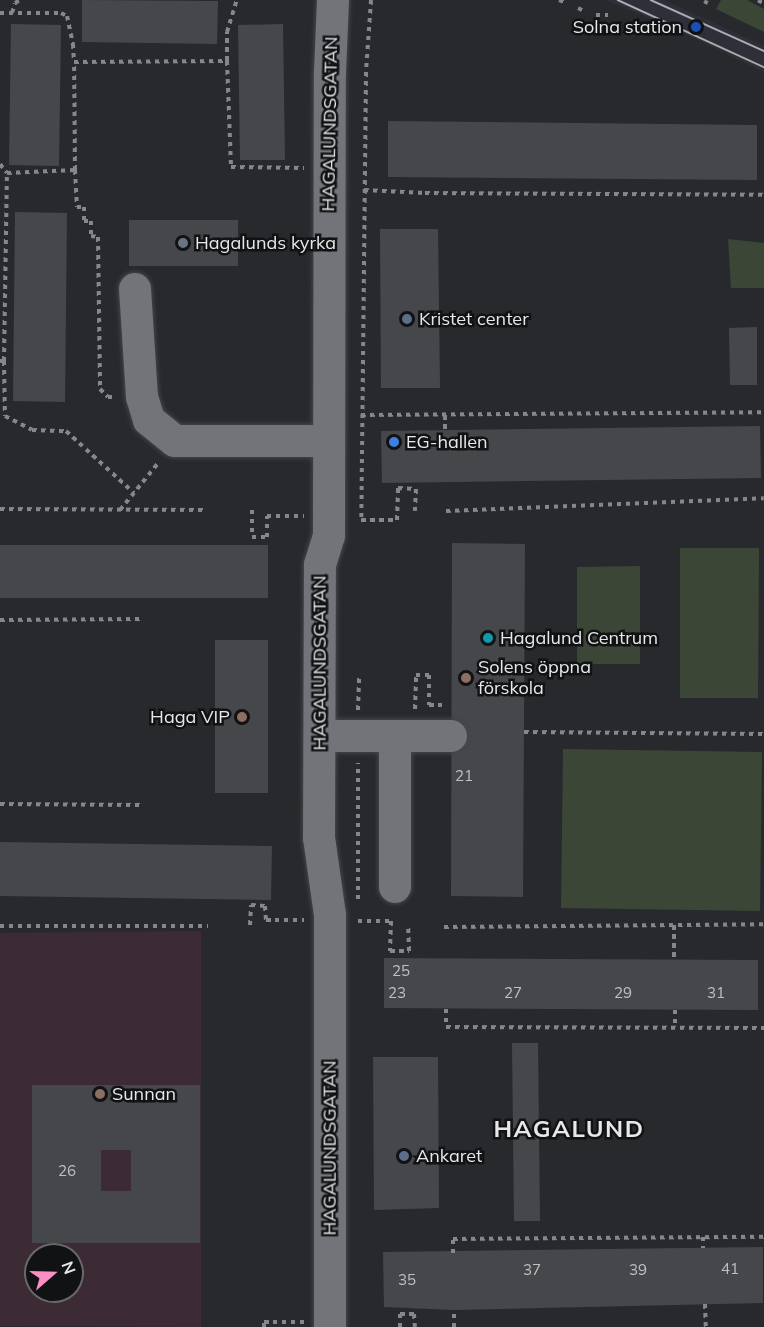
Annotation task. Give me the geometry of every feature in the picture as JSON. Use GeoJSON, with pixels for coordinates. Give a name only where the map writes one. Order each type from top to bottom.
{"type":"FeatureCollection","features":[{"type":"Feature","properties":{"kind":"street","name":"HAGALUNDSGATAN"},"geometry":{"type":"LineString","coordinates":[[319,1324],[330,915],[319,838],[320,565],[328,536],[330,72],[333,0]]}},
{"type":"Feature","properties":{"kind":"street"},"geometry":{"type":"LineString","coordinates":[[135,289],[142,397],[149,420],[175,441],[328,441]]}},
{"type":"Feature","properties":{"kind":"street"},"geometry":{"type":"LineString","coordinates":[[321,736],[452,736]]}},
{"type":"Feature","properties":{"kind":"street"},"geometry":{"type":"LineString","coordinates":[[395,887],[405,736]]}},
{"type":"Feature","properties":{"kind":"path"},"geometry":{"type":"LineString","coordinates":[[12,13],[15,3],[20,0]]}},
{"type":"Feature","properties":{"kind":"path"},"geometry":{"type":"LineString","coordinates":[[237,0],[227,32],[231,167],[307,168]]}},
{"type":"Feature","properties":{"kind":"path"},"geometry":{"type":"LineString","coordinates":[[371,0],[366,72],[361,520],[398,520],[398,488],[416,489],[415,511]]}},
{"type":"Feature","properties":{"kind":"path"},"geometry":{"type":"LineString","coordinates":[[559,0],[566,3]]}},
{"type":"Feature","properties":{"kind":"path"},"geometry":{"type":"LineString","coordinates":[[758,0],[764,4]]}},
{"type":"Feature","properties":{"kind":"path"},"geometry":{"type":"LineString","coordinates":[[578,8],[584,11]]}},
{"type":"Feature","properties":{"kind":"path"},"geometry":{"type":"LineString","coordinates":[[0,13],[61,13],[67,16],[74,44],[77,207],[84,207],[84,221],[91,221],[91,236],[98,237],[100,389],[108,397],[142,397]]}},
{"type":"Feature","properties":{"kind":"path"},"geometry":{"type":"LineString","coordinates":[[596,15],[608,15]]}},
{"type":"Feature","properties":{"kind":"path"},"geometry":{"type":"LineString","coordinates":[[74,62],[227,62]]}},
{"type":"Feature","properties":{"kind":"path"},"geometry":{"type":"LineString","coordinates":[[0,164],[7,173],[3,253],[2,361],[5,416],[32,430],[66,431],[134,493]]}},
{"type":"Feature","properties":{"kind":"path"},"geometry":{"type":"LineString","coordinates":[[7,173],[75,170]]}},
{"type":"Feature","properties":{"kind":"path"},"geometry":{"type":"LineString","coordinates":[[364,190],[436,193],[764,195]]}},
{"type":"Feature","properties":{"kind":"path"},"geometry":{"type":"LineString","coordinates":[[361,416],[764,412]]}},
{"type":"Feature","properties":{"kind":"path"},"geometry":{"type":"LineString","coordinates":[[445,415],[445,430]]}},
{"type":"Feature","properties":{"kind":"path"},"geometry":{"type":"LineString","coordinates":[[120,511],[175,441]]}},
{"type":"Feature","properties":{"kind":"path"},"geometry":{"type":"LineString","coordinates":[[446,511],[764,498]]}},
{"type":"Feature","properties":{"kind":"path"},"geometry":{"type":"LineString","coordinates":[[0,509],[206,510]]}},
{"type":"Feature","properties":{"kind":"path"},"geometry":{"type":"LineString","coordinates":[[252,510],[252,537],[267,537],[267,516],[306,516]]}},
{"type":"Feature","properties":{"kind":"path"},"geometry":{"type":"LineString","coordinates":[[0,620],[141,619]]}},
{"type":"Feature","properties":{"kind":"path"},"geometry":{"type":"LineString","coordinates":[[405,736],[416,675],[429,675],[429,705],[445,705]]}},
{"type":"Feature","properties":{"kind":"path"},"geometry":{"type":"LineString","coordinates":[[524,732],[764,734]]}},
{"type":"Feature","properties":{"kind":"path"},"geometry":{"type":"LineString","coordinates":[[0,804],[140,805]]}},
{"type":"Feature","properties":{"kind":"path"},"geometry":{"type":"LineString","coordinates":[[250,926],[252,905],[266,906],[266,920],[307,920]]}},
{"type":"Feature","properties":{"kind":"path"},"geometry":{"type":"LineString","coordinates":[[358,921],[391,921],[390,951],[409,951],[408,926]]}},
{"type":"Feature","properties":{"kind":"path"},"geometry":{"type":"LineString","coordinates":[[444,927],[764,924]]}},
{"type":"Feature","properties":{"kind":"path"},"geometry":{"type":"LineString","coordinates":[[674,925],[674,960]]}},
{"type":"Feature","properties":{"kind":"path"},"geometry":{"type":"LineString","coordinates":[[0,926],[208,926]]}},
{"type":"Feature","properties":{"kind":"path"},"geometry":{"type":"LineString","coordinates":[[446,1009],[446,1027],[764,1028]]}},
{"type":"Feature","properties":{"kind":"path"},"geometry":{"type":"LineString","coordinates":[[675,1010],[675,1027]]}},
{"type":"Feature","properties":{"kind":"path"},"geometry":{"type":"LineString","coordinates":[[703,1237],[704,1248]]}},
{"type":"Feature","properties":{"kind":"path"},"geometry":{"type":"LineString","coordinates":[[453,1253],[453,1239],[764,1237]]}},
{"type":"Feature","properties":{"kind":"path"},"geometry":{"type":"LineString","coordinates":[[705,1304],[706,1327]]}},
{"type":"Feature","properties":{"kind":"path"},"geometry":{"type":"LineString","coordinates":[[454,1310],[454,1327]]}},
{"type":"Feature","properties":{"kind":"path"},"geometry":{"type":"LineString","coordinates":[[400,1327],[400,1314],[414,1314],[416,1327]]}},
{"type":"Feature","properties":{"kind":"path"},"geometry":{"type":"LineString","coordinates":[[264,1327],[264,1322],[319,1324]]}},
{"type":"Feature","properties":{"kind":"shaded area"},"geometry":{"type":"Polygon","coordinates":[[[605,0],[664,0],[764,46],[764,72],[671,27],[605,0]]]}},
{"type":"Feature","properties":{"kind":"shaded area","name":"Sunnan"},"geometry":{"type":"Polygon","coordinates":[[[201,931],[201,1327],[0,1326],[0,933],[201,931]]]}},
{"type":"Feature","properties":{"kind":"green space"},"geometry":{"type":"Polygon","coordinates":[[[721,0],[747,0],[764,9],[764,32],[716,9],[721,0]]]}},
{"type":"Feature","properties":{"kind":"green space"},"geometry":{"type":"Polygon","coordinates":[[[728,239],[764,243],[764,288],[731,288],[728,239]]]}},
{"type":"Feature","properties":{"kind":"green space"},"geometry":{"type":"Polygon","coordinates":[[[680,548],[759,548],[758,698],[680,698],[680,548]]]}},
{"type":"Feature","properties":{"kind":"green space"},"geometry":{"type":"Polygon","coordinates":[[[640,566],[640,664],[577,664],[577,567],[640,566]]]}},
{"type":"Feature","properties":{"kind":"green space"},"geometry":{"type":"Polygon","coordinates":[[[563,749],[762,752],[760,911],[561,908],[563,749]]]}},
{"type":"Feature","properties":{"kind":"building"},"geometry":{"type":"Polygon","coordinates":[[[82,0],[218,1],[217,44],[82,42],[82,0]]]}},
{"type":"Feature","properties":{"kind":"building"},"geometry":{"type":"Polygon","coordinates":[[[11,24],[61,25],[59,166],[9,165],[11,24]]]}},
{"type":"Feature","properties":{"kind":"building"},"geometry":{"type":"Polygon","coordinates":[[[283,24],[285,160],[240,160],[238,25],[283,24]]]}},
{"type":"Feature","properties":{"kind":"building"},"geometry":{"type":"Polygon","coordinates":[[[388,121],[757,125],[757,180],[388,177],[388,121]]]}},
{"type":"Feature","properties":{"kind":"building"},"geometry":{"type":"Polygon","coordinates":[[[15,212],[67,213],[65,402],[13,401],[15,212]]]}},
{"type":"Feature","properties":{"kind":"building","name":"Hagalunds kyrka"},"geometry":{"type":"Polygon","coordinates":[[[129,220],[238,220],[238,266],[129,266],[129,220]]]}},
{"type":"Feature","properties":{"kind":"building"},"geometry":{"type":"Polygon","coordinates":[[[380,229],[438,229],[440,388],[381,388],[380,229]]]}},
{"type":"Feature","properties":{"kind":"building"},"geometry":{"type":"Polygon","coordinates":[[[757,327],[757,385],[730,385],[729,328],[757,327]]]}},
{"type":"Feature","properties":{"kind":"building"},"geometry":{"type":"Polygon","coordinates":[[[760,426],[761,478],[382,483],[381,431],[760,426]]]}},
{"type":"Feature","properties":{"kind":"building","name":"Hagalund Centrum"},"geometry":{"type":"Polygon","coordinates":[[[452,543],[525,544],[523,897],[451,896],[452,543]]]}},
{"type":"Feature","properties":{"kind":"building"},"geometry":{"type":"Polygon","coordinates":[[[0,545],[268,545],[268,598],[0,598],[0,545]]]}},
{"type":"Feature","properties":{"kind":"building","name":"Haga VIP"},"geometry":{"type":"Polygon","coordinates":[[[215,640],[268,640],[268,793],[215,793],[215,640]]]}},
{"type":"Feature","properties":{"kind":"building"},"geometry":{"type":"Polygon","coordinates":[[[0,842],[272,846],[271,900],[0,896],[0,842]]]}},
{"type":"Feature","properties":{"kind":"building"},"geometry":{"type":"Polygon","coordinates":[[[384,958],[758,960],[758,1010],[384,1008],[384,958]]]}},
{"type":"Feature","properties":{"kind":"building"},"geometry":{"type":"Polygon","coordinates":[[[512,1043],[538,1043],[540,1221],[514,1221],[512,1043]]]}},
{"type":"Feature","properties":{"kind":"building"},"geometry":{"type":"Polygon","coordinates":[[[373,1057],[438,1057],[439,1208],[374,1210],[373,1057]]]}},
{"type":"Feature","properties":{"kind":"building"},"geometry":{"type":"Polygon","coordinates":[[[32,1085],[200,1085],[200,1243],[32,1243],[32,1085]],[[101,1150],[101,1191],[131,1191],[131,1150],[101,1150]]]}},
{"type":"Feature","properties":{"kind":"building"},"geometry":{"type":"Polygon","coordinates":[[[763,1247],[763,1303],[454,1310],[384,1307],[383,1252],[763,1247]]]}},
{"type":"Feature","properties":{"kind":"tram line"},"geometry":{"type":"LineString","coordinates":[[618,0],[764,67]]}},
{"type":"Feature","properties":{"kind":"tram line"},"geometry":{"type":"LineString","coordinates":[[651,0],[764,51]]}},
{"type":"Feature","properties":{"kind":"place","name":"Solna station"},"geometry":{"type":"Point","coordinates":[696,27]}},
{"type":"Feature","properties":{"kind":"place","name":"Hagalunds kyrka"},"geometry":{"type":"Point","coordinates":[183,243]}},
{"type":"Feature","properties":{"kind":"place","name":"Kristet center"},"geometry":{"type":"Point","coordinates":[407,319]}},
{"type":"Feature","properties":{"kind":"place","name":"EG-hallen"},"geometry":{"type":"Point","coordinates":[394,442]}},
{"type":"Feature","properties":{"kind":"place","name":"Hagalund Centrum"},"geometry":{"type":"Point","coordinates":[488,638]}},
{"type":"Feature","properties":{"kind":"place","name":"Solens öppna förskola"},"geometry":{"type":"Point","coordinates":[466,678]}},
{"type":"Feature","properties":{"kind":"place","name":"Haga VIP"},"geometry":{"type":"Point","coordinates":[242,717]}},
{"type":"Feature","properties":{"kind":"place","name":"Sunnan"},"geometry":{"type":"Point","coordinates":[100,1094]}},
{"type":"Feature","properties":{"kind":"place","name":"Ankaret"},"geometry":{"type":"Point","coordinates":[404,1156]}},
{"type":"Feature","properties":{"kind":"district","name":"HAGALUND"},"geometry":{"type":"Point","coordinates":[569,1129]}}]}
